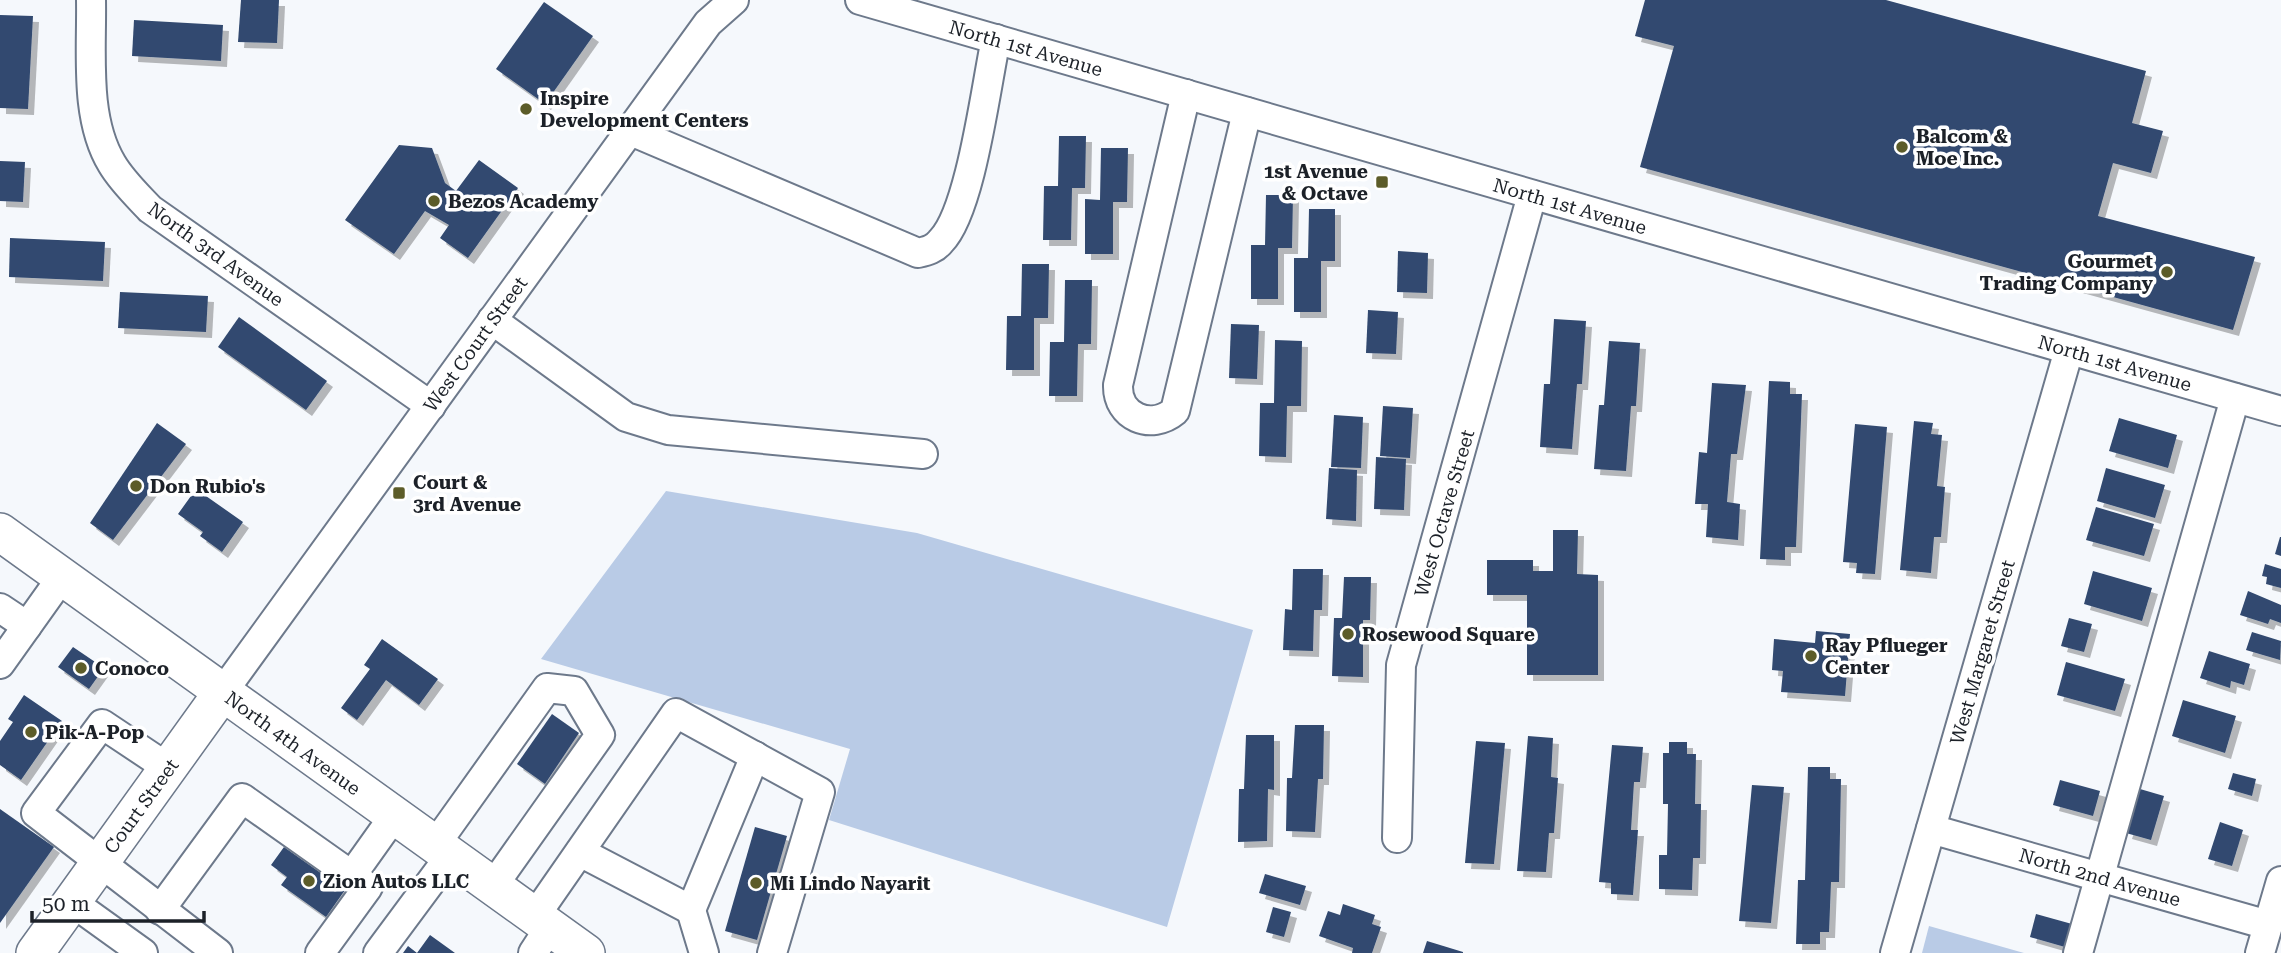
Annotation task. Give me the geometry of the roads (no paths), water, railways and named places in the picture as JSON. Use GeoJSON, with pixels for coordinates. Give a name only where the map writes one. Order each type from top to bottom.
{"type":"FeatureCollection","features":[{"type":"Feature","properties":{"kind":"main road","name":"North 4th Avenue"},"geometry":{"type":"LineString","coordinates":[[0,532],[492,886],[539,932],[586,953]]}},
{"type":"Feature","properties":{"kind":"main road","name":"Court Street"},"geometry":{"type":"LineString","coordinates":[[35,953],[222,693]]}},
{"type":"Feature","properties":{"kind":"street","name":"North 3rd Avenue"},"geometry":{"type":"LineString","coordinates":[[92,0],[93,85],[97,126],[111,162],[128,187],[150,209],[431,407]]}},
{"type":"Feature","properties":{"kind":"street","name":"West Court Street"},"geometry":{"type":"LineString","coordinates":[[222,693],[708,23],[734,0]]}},
{"type":"Feature","properties":{"kind":"street","name":"North 1st Avenue"},"geometry":{"type":"LineString","coordinates":[[860,0],[2281,411]]}},
{"type":"Feature","properties":{"kind":"street"},"geometry":{"type":"LineString","coordinates":[[631,131],[918,253],[932,250],[943,240],[954,222],[966,184],[996,39]]}},
{"type":"Feature","properties":{"kind":"street"},"geometry":{"type":"LineString","coordinates":[[1186,94],[1118,385],[1118,398],[1124,408],[1140,420],[1155,422],[1175,411],[1247,112]]}},
{"type":"Feature","properties":{"kind":"street","name":"West Octave Street"},"geometry":{"type":"LineString","coordinates":[[1397,838],[1401,665],[1532,195]]}},
{"type":"Feature","properties":{"kind":"street"},"geometry":{"type":"LineString","coordinates":[[492,320],[626,417],[668,430],[923,454]]}},
{"type":"Feature","properties":{"kind":"street","name":"West Margaret Street"},"geometry":{"type":"LineString","coordinates":[[1895,953],[2069,350]]}},
{"type":"Feature","properties":{"kind":"street"},"geometry":{"type":"LineString","coordinates":[[2078,953],[2235,398]]}},
{"type":"Feature","properties":{"kind":"street"},"geometry":{"type":"LineString","coordinates":[[0,664],[62,577]]}},
{"type":"Feature","properties":{"kind":"street"},"geometry":{"type":"LineString","coordinates":[[0,608],[27,626]]}},
{"type":"Feature","properties":{"kind":"street"},"geometry":{"type":"LineString","coordinates":[[378,953],[547,688],[574,691],[600,735],[492,886]]}},
{"type":"Feature","properties":{"kind":"street"},"geometry":{"type":"LineString","coordinates":[[539,932],[580,852],[676,713],[820,793],[772,953]]}},
{"type":"Feature","properties":{"kind":"street"},"geometry":{"type":"LineString","coordinates":[[168,768],[102,724],[36,813],[218,953]]}},
{"type":"Feature","properties":{"kind":"street"},"geometry":{"type":"LineString","coordinates":[[704,953],[691,910],[755,756]]}},
{"type":"Feature","properties":{"kind":"street"},"geometry":{"type":"LineString","coordinates":[[160,910],[242,798],[368,887],[320,953]]}},
{"type":"Feature","properties":{"kind":"street"},"geometry":{"type":"LineString","coordinates":[[352,876],[394,816]]}},
{"type":"Feature","properties":{"kind":"street","name":"North 2nd Avenue"},"geometry":{"type":"LineString","coordinates":[[1931,829],[2268,925]]}},
{"type":"Feature","properties":{"kind":"street"},"geometry":{"type":"LineString","coordinates":[[580,852],[691,910]]}},
{"type":"Feature","properties":{"kind":"street"},"geometry":{"type":"LineString","coordinates":[[2260,953],[2281,881]]}},
{"type":"Feature","properties":{"kind":"street"},"geometry":{"type":"LineString","coordinates":[[72,902],[143,953]]}},
{"type":"Feature","properties":{"kind":"place","name":"Inspire Development Centers"},"geometry":{"type":"Point","coordinates":[526,109]}},
{"type":"Feature","properties":{"kind":"place","name":"Balcom & Moe Inc."},"geometry":{"type":"Point","coordinates":[1902,147]}},
{"type":"Feature","properties":{"kind":"place","name":"1st Avenue & Octave"},"geometry":{"type":"Point","coordinates":[1382,182]}},
{"type":"Feature","properties":{"kind":"place","name":"Bezos Academy"},"geometry":{"type":"Point","coordinates":[434,201]}},
{"type":"Feature","properties":{"kind":"place","name":"Gourmet Trading Company"},"geometry":{"type":"Point","coordinates":[2167,272]}},
{"type":"Feature","properties":{"kind":"place","name":"Don Rubio's"},"geometry":{"type":"Point","coordinates":[136,486]}},
{"type":"Feature","properties":{"kind":"place","name":"Court & 3rd Avenue"},"geometry":{"type":"Point","coordinates":[399,493]}},
{"type":"Feature","properties":{"kind":"place","name":"Rosewood Square"},"geometry":{"type":"Point","coordinates":[1348,634]}},
{"type":"Feature","properties":{"kind":"place","name":"Ray Pflueger Center"},"geometry":{"type":"Point","coordinates":[1811,656]}},
{"type":"Feature","properties":{"kind":"place","name":"Conoco"},"geometry":{"type":"Point","coordinates":[81,668]}},
{"type":"Feature","properties":{"kind":"place","name":"Pik-A-Pop"},"geometry":{"type":"Point","coordinates":[31,732]}},
{"type":"Feature","properties":{"kind":"place","name":"Zion Autos LLC"},"geometry":{"type":"Point","coordinates":[309,881]}},
{"type":"Feature","properties":{"kind":"place","name":"Mi Lindo Nayarit"},"geometry":{"type":"Point","coordinates":[756,883]}}]}
